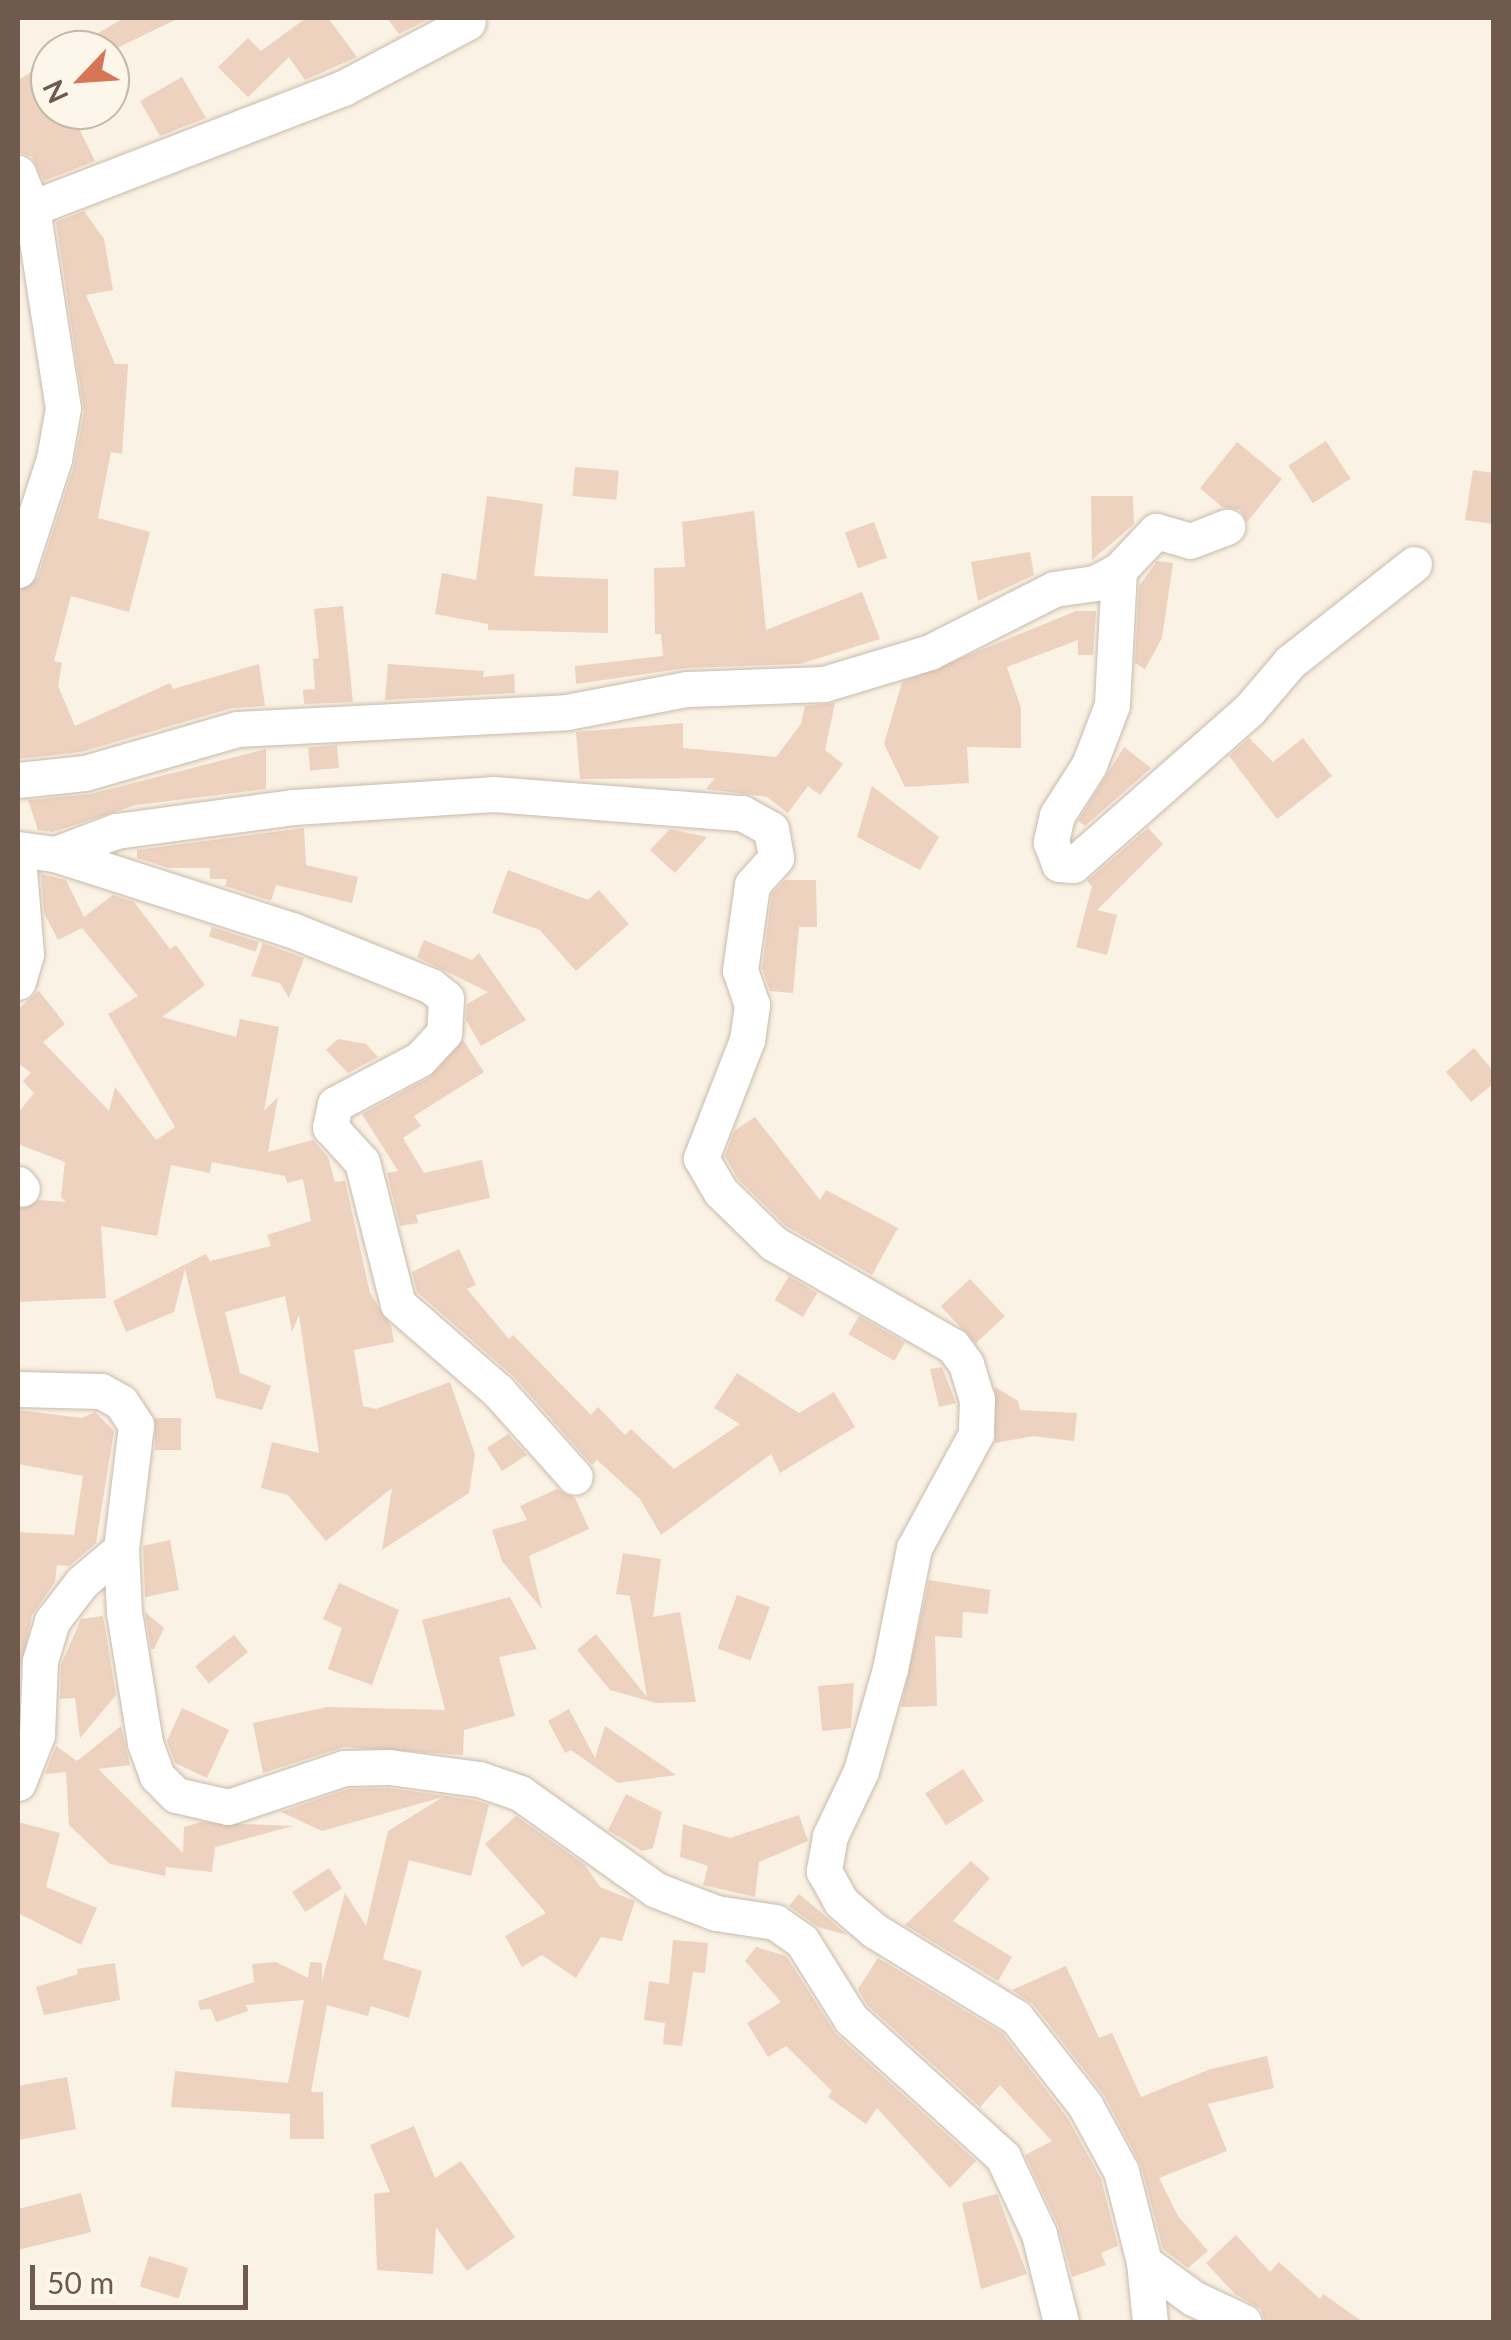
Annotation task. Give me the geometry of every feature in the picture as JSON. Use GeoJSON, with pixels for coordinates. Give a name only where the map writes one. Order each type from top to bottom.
{"type":"FeatureCollection","features":[{"type":"Feature","properties":{"kind":"street"},"geometry":{"type":"LineString","coordinates":[[32,208],[343,88],[468,22]]}},
{"type":"Feature","properties":{"kind":"street"},"geometry":{"type":"LineString","coordinates":[[18,174],[32,208],[63,408],[50,474],[18,570]]}},
{"type":"Feature","properties":{"kind":"street"},"geometry":{"type":"LineString","coordinates":[[18,780],[85,773],[161,746],[237,729],[567,712],[687,690],[824,684],[930,652],[1054,590],[1095,583],[1119,570],[1156,531],[1190,542],[1227,527]]}},
{"type":"Feature","properties":{"kind":"street"},"geometry":{"type":"LineString","coordinates":[[1119,570],[1112,705],[1090,765],[1056,815],[1051,842],[1059,864],[1072,865],[1249,710],[1290,662],[1414,564]]}},
{"type":"Feature","properties":{"kind":"street"},"geometry":{"type":"LineString","coordinates":[[56,854],[157,824],[493,794],[726,811],[759,817],[770,829],[776,858],[752,885],[740,970],[752,1005],[747,1040],[701,1158],[721,1192],[774,1243],[953,1346],[966,1364],[978,1418],[976,1434],[920,1528],[890,1669],[861,1771],[830,1836],[824,1871],[841,1902],[894,1946],[1016,2017],[1084,2105],[1121,2171],[1144,2262],[1150,2322]]}},
{"type":"Feature","properties":{"kind":"street"},"geometry":{"type":"LineString","coordinates":[[18,849],[56,854],[292,930],[431,986],[446,998],[444,1034],[420,1059],[335,1104],[330,1127],[362,1162],[398,1304],[498,1391],[575,1478]]}},
{"type":"Feature","properties":{"kind":"street"},"geometry":{"type":"LineString","coordinates":[[18,857],[26,954],[18,982]]}},
{"type":"Feature","properties":{"kind":"street"},"geometry":{"type":"LineString","coordinates":[[18,1389],[101,1391],[121,1402],[136,1424],[121,1550],[124,1612],[146,1743],[157,1776],[176,1795],[228,1807],[344,1768],[388,1767],[478,1779],[520,1794],[656,1890],[716,1913],[774,1922],[802,1941],[851,2019],[1003,2157],[1038,2234],[1060,2322]]}},
{"type":"Feature","properties":{"kind":"street"},"geometry":{"type":"LineString","coordinates":[[18,1784],[36,1735],[40,1661],[52,1621],[82,1582],[121,1550]]}},
{"type":"Feature","properties":{"kind":"street"},"geometry":{"type":"LineString","coordinates":[[1144,2262],[1194,2298],[1244,2322]]}},
{"type":"Feature","properties":{"kind":"building"},"geometry":{"type":"Polygon","coordinates":[[[124,18],[179,18],[130,42],[130,30],[103,30],[124,18]]]}},
{"type":"Feature","properties":{"kind":"building"},"geometry":{"type":"Polygon","coordinates":[[[306,18],[328,18],[357,57],[305,80],[289,57],[248,97],[218,67],[248,38],[261,51],[306,18]]]}},
{"type":"Feature","properties":{"kind":"building"},"geometry":{"type":"Polygon","coordinates":[[[387,18],[431,18],[399,34],[387,18]]]}},
{"type":"Feature","properties":{"kind":"building"},"geometry":{"type":"Polygon","coordinates":[[[30,73],[30,130],[80,130],[95,161],[44,181],[32,157],[18,152],[18,80],[30,73]]]}},
{"type":"Feature","properties":{"kind":"building"},"geometry":{"type":"Polygon","coordinates":[[[182,77],[206,118],[160,136],[140,101],[182,77]]]}},
{"type":"Feature","properties":{"kind":"building"},"geometry":{"type":"Polygon","coordinates":[[[84,211],[104,239],[113,290],[86,295],[115,364],[128,364],[122,454],[111,452],[98,518],[150,532],[129,612],[71,596],[54,661],[62,663],[58,686],[75,726],[170,683],[173,689],[259,664],[265,706],[232,708],[81,752],[18,759],[18,591],[38,577],[74,466],[84,411],[56,222],[84,211]]]}},
{"type":"Feature","properties":{"kind":"building"},"geometry":{"type":"Polygon","coordinates":[[[1326,441],[1351,479],[1313,503],[1288,466],[1326,441]]]}},
{"type":"Feature","properties":{"kind":"building"},"geometry":{"type":"Polygon","coordinates":[[[1237,442],[1282,479],[1247,522],[1240,510],[1222,507],[1200,488],[1237,442]]]}},
{"type":"Feature","properties":{"kind":"building"},"geometry":{"type":"Polygon","coordinates":[[[575,467],[619,471],[616,500],[572,496],[575,467]]]}},
{"type":"Feature","properties":{"kind":"building"},"geometry":{"type":"Polygon","coordinates":[[[1473,470],[1494,473],[1494,524],[1465,520],[1473,470]]]}},
{"type":"Feature","properties":{"kind":"building"},"geometry":{"type":"Polygon","coordinates":[[[487,496],[543,504],[534,576],[608,579],[608,633],[488,630],[488,624],[435,614],[442,573],[476,580],[487,496]]]}},
{"type":"Feature","properties":{"kind":"building"},"geometry":{"type":"Polygon","coordinates":[[[1091,496],[1133,496],[1134,524],[1092,560],[1091,496]]]}},
{"type":"Feature","properties":{"kind":"building"},"geometry":{"type":"Polygon","coordinates":[[[754,511],[766,630],[862,592],[880,639],[800,664],[686,668],[576,684],[575,666],[663,656],[661,634],[655,634],[654,568],[685,567],[682,522],[754,511]]]}},
{"type":"Feature","properties":{"kind":"building"},"geometry":{"type":"Polygon","coordinates":[[[874,522],[887,558],[858,568],[845,533],[874,522]]]}},
{"type":"Feature","properties":{"kind":"building"},"geometry":{"type":"Polygon","coordinates":[[[1030,552],[1034,575],[978,601],[971,562],[1030,552]]]}},
{"type":"Feature","properties":{"kind":"building"},"geometry":{"type":"Polygon","coordinates":[[[1157,561],[1173,563],[1162,638],[1145,669],[1135,663],[1139,586],[1157,561]]]}},
{"type":"Feature","properties":{"kind":"building"},"geometry":{"type":"Polygon","coordinates":[[[343,606],[353,702],[304,704],[303,690],[315,689],[313,659],[319,658],[314,609],[343,606]]]}},
{"type":"Feature","properties":{"kind":"building"},"geometry":{"type":"Polygon","coordinates":[[[1076,611],[1096,611],[1093,655],[1078,655],[1078,640],[1007,667],[1021,708],[1021,748],[967,747],[969,783],[905,787],[884,744],[902,682],[1076,611]]]}},
{"type":"Feature","properties":{"kind":"building"},"geometry":{"type":"Polygon","coordinates":[[[388,664],[484,671],[483,677],[514,674],[515,693],[385,700],[388,664]]]}},
{"type":"Feature","properties":{"kind":"building"},"geometry":{"type":"Polygon","coordinates":[[[835,703],[825,750],[843,764],[820,795],[808,786],[788,813],[767,797],[706,789],[715,778],[580,779],[576,732],[683,723],[683,748],[776,757],[801,724],[805,706],[835,703]]]}},
{"type":"Feature","properties":{"kind":"building"},"geometry":{"type":"Polygon","coordinates":[[[1249,738],[1273,762],[1303,738],[1332,776],[1277,819],[1229,756],[1249,738]]]}},
{"type":"Feature","properties":{"kind":"building"},"geometry":{"type":"Polygon","coordinates":[[[337,745],[339,768],[310,770],[308,748],[337,745]]]}},
{"type":"Feature","properties":{"kind":"building"},"geometry":{"type":"Polygon","coordinates":[[[1124,747],[1151,768],[1085,826],[1078,821],[1124,747]]]}},
{"type":"Feature","properties":{"kind":"building"},"geometry":{"type":"Polygon","coordinates":[[[266,749],[266,789],[136,805],[53,832],[38,830],[28,800],[91,794],[266,749]]]}},
{"type":"Feature","properties":{"kind":"building"},"geometry":{"type":"Polygon","coordinates":[[[872,786],[939,837],[920,870],[857,837],[872,786]]]}},
{"type":"Feature","properties":{"kind":"building"},"geometry":{"type":"Polygon","coordinates":[[[304,828],[306,865],[358,877],[352,903],[276,885],[271,901],[225,886],[227,879],[210,879],[210,868],[169,868],[137,858],[137,850],[304,828]]]}},
{"type":"Feature","properties":{"kind":"building"},"geometry":{"type":"Polygon","coordinates":[[[1148,828],[1163,844],[1097,910],[1117,915],[1107,955],[1076,947],[1092,886],[1087,881],[1148,828]]]}},
{"type":"Feature","properties":{"kind":"building"},"geometry":{"type":"Polygon","coordinates":[[[670,829],[707,837],[675,873],[650,850],[670,829]]]}},
{"type":"Feature","properties":{"kind":"building"},"geometry":{"type":"Polygon","coordinates":[[[508,870],[588,900],[599,890],[629,924],[576,971],[540,930],[492,913],[508,870]]]}},
{"type":"Feature","properties":{"kind":"building"},"geometry":{"type":"Polygon","coordinates":[[[41,874],[66,880],[84,917],[113,895],[134,902],[170,949],[176,945],[205,985],[162,1017],[236,1037],[240,1019],[279,1027],[264,1111],[278,1097],[268,1152],[313,1140],[328,1157],[335,1182],[345,1181],[370,1293],[391,1326],[394,1342],[354,1350],[363,1406],[376,1409],[450,1382],[475,1454],[469,1493],[382,1550],[392,1488],[326,1541],[288,1495],[261,1488],[272,1442],[319,1453],[299,1315],[292,1332],[285,1296],[225,1312],[240,1373],[271,1386],[262,1410],[216,1398],[185,1269],[174,1312],[126,1332],[113,1301],[206,1254],[210,1261],[271,1246],[267,1235],[311,1221],[303,1179],[287,1183],[285,1176],[212,1162],[210,1173],[171,1165],[157,1236],[101,1226],[106,1298],[18,1302],[18,1209],[39,1200],[66,1202],[61,1197],[65,1162],[18,1144],[18,1113],[34,1093],[23,1081],[31,1073],[18,1063],[18,1009],[39,991],[65,1024],[43,1042],[109,1111],[115,1087],[156,1140],[175,1127],[108,1014],[138,996],[82,928],[58,940],[44,913],[41,874]]]}},
{"type":"Feature","properties":{"kind":"building"},"geometry":{"type":"Polygon","coordinates":[[[785,880],[816,880],[817,927],[799,927],[793,993],[770,991],[762,968],[772,894],[785,880]]]}},
{"type":"Feature","properties":{"kind":"building"},"geometry":{"type":"Polygon","coordinates":[[[212,927],[259,942],[256,952],[209,937],[212,927]]]}},
{"type":"Feature","properties":{"kind":"building"},"geometry":{"type":"Polygon","coordinates":[[[424,940],[472,960],[479,953],[526,1020],[481,1046],[466,1020],[467,1004],[488,992],[417,957],[424,940]]]}},
{"type":"Feature","properties":{"kind":"building"},"geometry":{"type":"Polygon","coordinates":[[[263,943],[304,958],[289,998],[280,983],[251,976],[263,943]]]}},
{"type":"Feature","properties":{"kind":"building"},"geometry":{"type":"Polygon","coordinates":[[[338,1039],[366,1044],[378,1057],[348,1073],[326,1050],[338,1039]]]}},
{"type":"Feature","properties":{"kind":"building"},"geometry":{"type":"Polygon","coordinates":[[[463,1040],[484,1072],[414,1116],[421,1126],[403,1138],[424,1173],[482,1160],[490,1198],[416,1215],[418,1223],[400,1226],[387,1173],[398,1171],[362,1114],[430,1077],[463,1040]]]}},
{"type":"Feature","properties":{"kind":"building"},"geometry":{"type":"Polygon","coordinates":[[[1474,1048],[1494,1072],[1494,1083],[1471,1102],[1446,1072],[1474,1048]]]}},
{"type":"Feature","properties":{"kind":"building"},"geometry":{"type":"Polygon","coordinates":[[[755,1117],[820,1200],[826,1190],[898,1228],[872,1275],[786,1226],[738,1179],[725,1156],[734,1131],[755,1117]]]}},
{"type":"Feature","properties":{"kind":"building"},"geometry":{"type":"Polygon","coordinates":[[[459,1249],[476,1285],[467,1289],[509,1339],[513,1335],[591,1415],[598,1407],[625,1435],[631,1429],[674,1469],[740,1424],[714,1408],[737,1373],[799,1413],[834,1392],[855,1427],[780,1473],[771,1454],[661,1535],[640,1499],[597,1460],[592,1465],[514,1377],[417,1292],[412,1272],[459,1249]]]}},
{"type":"Feature","properties":{"kind":"building"},"geometry":{"type":"Polygon","coordinates":[[[789,1276],[817,1293],[803,1317],[775,1300],[789,1276]]]}},
{"type":"Feature","properties":{"kind":"building"},"geometry":{"type":"Polygon","coordinates":[[[970,1279],[1005,1316],[976,1344],[941,1306],[970,1279]]]}},
{"type":"Feature","properties":{"kind":"building"},"geometry":{"type":"Polygon","coordinates":[[[859,1316],[905,1342],[894,1361],[848,1334],[859,1316]]]}},
{"type":"Feature","properties":{"kind":"building"},"geometry":{"type":"Polygon","coordinates":[[[942,1367],[956,1403],[939,1407],[930,1369],[942,1367]]]}},
{"type":"Feature","properties":{"kind":"building"},"geometry":{"type":"Polygon","coordinates":[[[995,1387],[1018,1401],[1020,1410],[1077,1413],[1074,1441],[1033,1436],[995,1443],[995,1387]]]}},
{"type":"Feature","properties":{"kind":"building"},"geometry":{"type":"Polygon","coordinates":[[[18,1410],[82,1418],[95,1412],[114,1431],[96,1543],[69,1566],[57,1565],[55,1582],[32,1615],[18,1681],[18,1532],[74,1535],[83,1476],[18,1464],[18,1410]]]}},
{"type":"Feature","properties":{"kind":"building"},"geometry":{"type":"Polygon","coordinates":[[[155,1418],[181,1418],[181,1450],[155,1450],[155,1418]]]}},
{"type":"Feature","properties":{"kind":"building"},"geometry":{"type":"Polygon","coordinates":[[[508,1434],[527,1455],[502,1471],[487,1448],[508,1434]]]}},
{"type":"Feature","properties":{"kind":"building"},"geometry":{"type":"Polygon","coordinates":[[[557,1489],[575,1498],[589,1529],[529,1556],[542,1609],[502,1561],[492,1530],[527,1520],[520,1506],[557,1489]]]}},
{"type":"Feature","properties":{"kind":"building"},"geometry":{"type":"Polygon","coordinates":[[[170,1540],[179,1590],[145,1597],[143,1546],[170,1540]]]}},
{"type":"Feature","properties":{"kind":"building"},"geometry":{"type":"Polygon","coordinates":[[[623,1553],[661,1559],[653,1617],[680,1612],[696,1702],[656,1703],[610,1690],[577,1650],[596,1634],[647,1697],[630,1596],[616,1594],[623,1553]]]}},
{"type":"Feature","properties":{"kind":"building"},"geometry":{"type":"Polygon","coordinates":[[[929,1580],[990,1590],[988,1614],[963,1612],[962,1638],[935,1636],[937,1706],[901,1707],[929,1580]]]}},
{"type":"Feature","properties":{"kind":"building"},"geometry":{"type":"Polygon","coordinates":[[[339,1583],[399,1610],[372,1685],[328,1669],[342,1628],[323,1619],[339,1583]]]}},
{"type":"Feature","properties":{"kind":"building"},"geometry":{"type":"Polygon","coordinates":[[[737,1595],[770,1607],[750,1661],[718,1649],[737,1595]]]}},
{"type":"Feature","properties":{"kind":"building"},"geometry":{"type":"Polygon","coordinates":[[[510,1597],[537,1649],[499,1657],[515,1716],[464,1730],[463,1755],[344,1747],[263,1773],[253,1723],[327,1707],[445,1710],[422,1620],[510,1597]]]}},
{"type":"Feature","properties":{"kind":"building"},"geometry":{"type":"Polygon","coordinates":[[[145,1612],[164,1628],[154,1649],[151,1649],[145,1612]]]}},
{"type":"Feature","properties":{"kind":"building"},"geometry":{"type":"Polygon","coordinates":[[[103,1616],[116,1695],[80,1738],[75,1698],[60,1699],[61,1665],[81,1619],[103,1616]]]}},
{"type":"Feature","properties":{"kind":"building"},"geometry":{"type":"Polygon","coordinates":[[[234,1635],[248,1652],[209,1684],[195,1666],[234,1635]]]}},
{"type":"Feature","properties":{"kind":"building"},"geometry":{"type":"Polygon","coordinates":[[[854,1683],[851,1728],[822,1731],[818,1686],[854,1683]]]}},
{"type":"Feature","properties":{"kind":"building"},"geometry":{"type":"Polygon","coordinates":[[[182,1708],[229,1730],[207,1778],[175,1763],[167,1741],[182,1708]]]}},
{"type":"Feature","properties":{"kind":"building"},"geometry":{"type":"Polygon","coordinates":[[[569,1709],[595,1758],[605,1726],[676,1775],[618,1783],[571,1750],[565,1753],[548,1721],[569,1709]]]}},
{"type":"Feature","properties":{"kind":"building"},"geometry":{"type":"Polygon","coordinates":[[[121,1726],[130,1765],[98,1769],[183,1853],[184,1827],[201,1822],[293,1826],[215,1847],[212,1872],[166,1867],[165,1876],[110,1864],[69,1825],[66,1772],[45,1774],[56,1746],[77,1761],[121,1726]]]}},
{"type":"Feature","properties":{"kind":"building"},"geometry":{"type":"Polygon","coordinates":[[[963,1769],[984,1801],[946,1825],[925,1794],[963,1769]]]}},
{"type":"Feature","properties":{"kind":"building"},"geometry":{"type":"Polygon","coordinates":[[[388,1788],[474,1800],[489,1805],[471,1876],[409,1860],[383,1959],[422,1971],[409,2018],[371,2006],[368,2016],[327,2005],[311,2092],[323,2092],[324,2139],[290,2139],[290,2114],[171,2107],[175,2071],[288,2083],[304,2000],[246,2005],[248,2011],[216,2022],[211,2009],[200,2010],[198,2001],[254,1982],[252,1964],[276,1962],[308,1978],[310,1962],[322,1963],[322,1981],[345,1893],[366,1926],[388,1831],[443,1797],[322,1831],[281,1812],[348,1789],[388,1788]]]}},
{"type":"Feature","properties":{"kind":"building"},"geometry":{"type":"Polygon","coordinates":[[[626,1794],[662,1812],[653,1848],[642,1851],[608,1830],[626,1794]]]}},
{"type":"Feature","properties":{"kind":"building"},"geometry":{"type":"Polygon","coordinates":[[[799,1815],[808,1841],[759,1862],[755,1897],[703,1885],[708,1866],[680,1857],[683,1824],[730,1838],[799,1815]]]}},
{"type":"Feature","properties":{"kind":"building"},"geometry":{"type":"Polygon","coordinates":[[[516,1816],[585,1865],[600,1887],[635,1901],[622,1941],[601,1937],[576,1978],[542,1955],[522,1967],[505,1936],[546,1913],[485,1844],[516,1816]]]}},
{"type":"Feature","properties":{"kind":"building"},"geometry":{"type":"Polygon","coordinates":[[[18,1822],[60,1833],[46,1887],[97,1908],[81,1945],[18,1913],[18,1822]]]}},
{"type":"Feature","properties":{"kind":"building"},"geometry":{"type":"Polygon","coordinates":[[[971,1861],[990,1878],[953,1921],[1012,1957],[998,1981],[905,1925],[971,1861]]]}},
{"type":"Feature","properties":{"kind":"building"},"geometry":{"type":"Polygon","coordinates":[[[329,1868],[342,1888],[305,1912],[292,1892],[329,1868]]]}},
{"type":"Feature","properties":{"kind":"building"},"geometry":{"type":"Polygon","coordinates":[[[799,1894],[847,1935],[818,1927],[789,1906],[799,1894]]]}},
{"type":"Feature","properties":{"kind":"building"},"geometry":{"type":"Polygon","coordinates":[[[673,1940],[708,1943],[705,1973],[693,1972],[682,2046],[663,2044],[665,2023],[644,2020],[649,1981],[669,1984],[673,1940]]]}},
{"type":"Feature","properties":{"kind":"building"},"geometry":{"type":"Polygon","coordinates":[[[756,1947],[786,1956],[836,2034],[976,2161],[950,2188],[877,2108],[866,2124],[828,2097],[832,2091],[786,2046],[768,2057],[747,2023],[781,2002],[745,1961],[756,1947]]]}},
{"type":"Feature","properties":{"kind":"building"},"geometry":{"type":"Polygon","coordinates":[[[878,1958],[1002,2033],[1067,2117],[1101,2179],[1118,2246],[1101,2253],[1106,2265],[1072,2277],[1058,2225],[1025,2155],[1052,2141],[1000,2085],[980,2107],[867,2005],[858,1989],[878,1958]]]}},
{"type":"Feature","properties":{"kind":"building"},"geometry":{"type":"Polygon","coordinates":[[[115,1963],[120,2000],[44,2015],[36,1987],[78,1974],[77,1969],[115,1963]]]}},
{"type":"Feature","properties":{"kind":"building"},"geometry":{"type":"Polygon","coordinates":[[[1066,1966],[1099,2038],[1112,2033],[1141,2097],[1211,2069],[1267,2056],[1274,2088],[1208,2104],[1227,2151],[1159,2178],[1178,2216],[1208,2251],[1188,2268],[1163,2249],[1141,2165],[1104,2095],[1033,2004],[1012,1990],[1066,1966]]]}},
{"type":"Feature","properties":{"kind":"building"},"geometry":{"type":"Polygon","coordinates":[[[67,2077],[76,2129],[18,2140],[18,2086],[67,2077]]]}},
{"type":"Feature","properties":{"kind":"building"},"geometry":{"type":"Polygon","coordinates":[[[414,2126],[435,2178],[461,2161],[515,2237],[467,2271],[436,2227],[433,2274],[377,2270],[374,2194],[390,2192],[370,2145],[414,2126]]]}},
{"type":"Feature","properties":{"kind":"building"},"geometry":{"type":"Polygon","coordinates":[[[81,2193],[91,2232],[18,2250],[18,2209],[81,2193]]]}},
{"type":"Feature","properties":{"kind":"building"},"geometry":{"type":"Polygon","coordinates":[[[997,2194],[1027,2274],[981,2289],[962,2203],[997,2194]]]}},
{"type":"Feature","properties":{"kind":"building"},"geometry":{"type":"Polygon","coordinates":[[[1236,2235],[1270,2272],[1279,2262],[1320,2299],[1323,2294],[1363,2322],[1265,2322],[1261,2309],[1235,2294],[1206,2263],[1236,2235]]]}},
{"type":"Feature","properties":{"kind":"building"},"geometry":{"type":"Polygon","coordinates":[[[149,2256],[188,2268],[179,2299],[140,2287],[149,2256]]]}}]}
